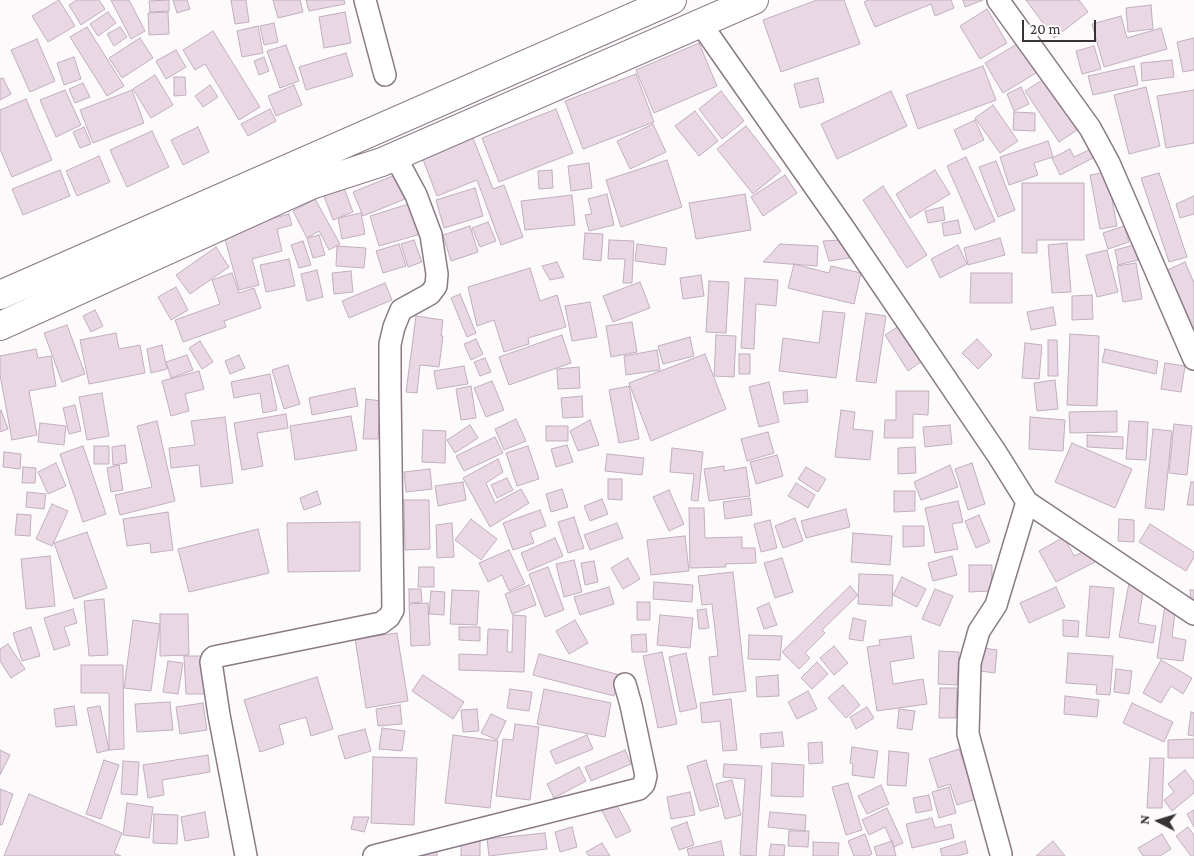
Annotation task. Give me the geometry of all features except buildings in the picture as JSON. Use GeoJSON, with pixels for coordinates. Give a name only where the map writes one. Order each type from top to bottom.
{"type":"FeatureCollection","features":[{"type":"Feature","properties":{"kind":"main road"},"geometry":{"type":"LineString","coordinates":[[0,295],[672,0]]}},
{"type":"Feature","properties":{"kind":"main road"},"geometry":{"type":"LineString","coordinates":[[0,326],[311,184],[382,162],[754,0]]}},
{"type":"Feature","properties":{"kind":"street"},"geometry":{"type":"LineString","coordinates":[[364,0],[385,75]]}},
{"type":"Feature","properties":{"kind":"street"},"geometry":{"type":"LineString","coordinates":[[998,0],[1090,128],[1109,163],[1194,359]]}},
{"type":"Feature","properties":{"kind":"street"},"geometry":{"type":"LineString","coordinates":[[701,24],[843,227],[997,454],[1027,502],[1194,614]]}},
{"type":"Feature","properties":{"kind":"street"},"geometry":{"type":"LineString","coordinates":[[246,856],[219,715],[212,659],[214,657],[381,623],[389,617],[393,610],[390,344],[401,310],[430,294],[436,286],[437,274],[431,235],[416,195],[396,156]]}},
{"type":"Feature","properties":{"kind":"street"},"geometry":{"type":"LineString","coordinates":[[1001,854],[968,734],[970,663],[979,631],[996,605],[1027,502]]}},
{"type":"Feature","properties":{"kind":"street"},"geometry":{"type":"LineString","coordinates":[[374,856],[638,789],[644,784],[646,776],[626,684]]}}]}
